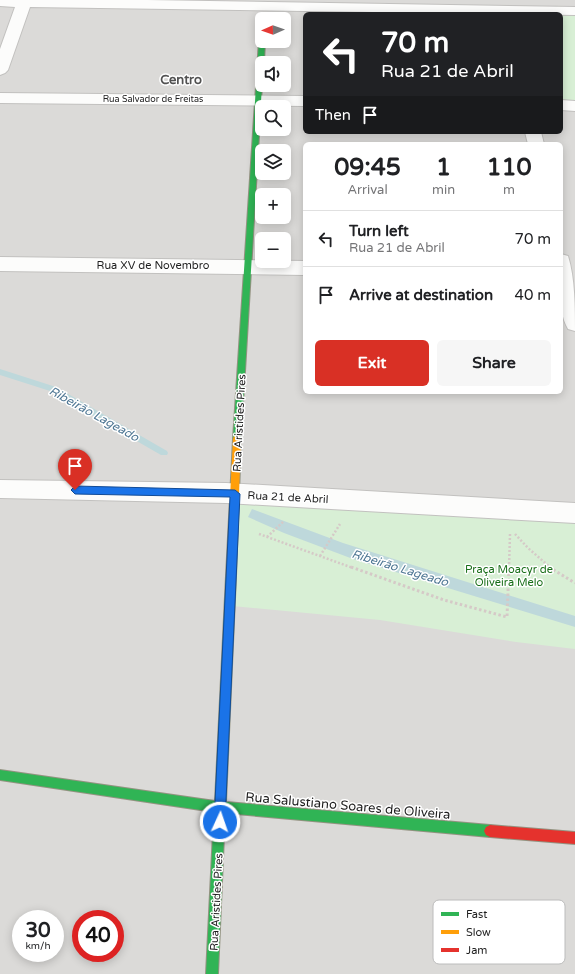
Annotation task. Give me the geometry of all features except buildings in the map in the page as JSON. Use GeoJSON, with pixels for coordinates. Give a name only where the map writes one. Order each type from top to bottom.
{"type":"FeatureCollection","features":[{"type":"Feature","properties":{"kind":"street"},"geometry":{"type":"LineString","coordinates":[[0,2],[25,1],[264,9],[508,8],[575,11]]}},
{"type":"Feature","properties":{"kind":"street"},"geometry":{"type":"LineString","coordinates":[[0,70],[25,1]]}},
{"type":"Feature","properties":{"kind":"street","name":"Rua Aristides Pires"},"geometry":{"type":"LineString","coordinates":[[257,100],[261,48]]}},
{"type":"Feature","properties":{"kind":"street","name":"Rua Salvador de Freitas"},"geometry":{"type":"LineString","coordinates":[[0,98],[257,100]]}},
{"type":"Feature","properties":{"kind":"street","name":"Rua Salvador de Freitas"},"geometry":{"type":"LineString","coordinates":[[291,101],[303,101]]}},
{"type":"Feature","properties":{"kind":"street"},"geometry":{"type":"LineString","coordinates":[[563,105],[575,106]]}},
{"type":"Feature","properties":{"kind":"street","name":"Rua Aristides Pires"},"geometry":{"type":"LineString","coordinates":[[212,974],[221,807],[233,524],[255,136]]}},
{"type":"Feature","properties":{"kind":"street","name":"Rua XV de Novembro"},"geometry":{"type":"LineString","coordinates":[[0,264],[248,266],[303,268]]}},
{"type":"Feature","properties":{"kind":"street"},"geometry":{"type":"LineString","coordinates":[[565,273],[575,324]]}},
{"type":"Feature","properties":{"kind":"street","name":"Rua 21 de Abril"},"geometry":{"type":"LineString","coordinates":[[0,489],[235,497],[575,513]]}},
{"type":"Feature","properties":{"kind":"street","name":"Rua Salustiano Soares de Oliveira"},"geometry":{"type":"LineString","coordinates":[[0,775],[221,807],[575,838]]}},
{"type":"Feature","properties":{"kind":"path"},"geometry":{"type":"LineString","coordinates":[[266,537],[272,530],[287,519]]}},
{"type":"Feature","properties":{"kind":"path"},"geometry":{"type":"LineString","coordinates":[[233,524],[444,600],[507,617],[510,529],[523,545],[542,561],[575,583]]}},
{"type":"Feature","properties":{"kind":"path"},"geometry":{"type":"LineString","coordinates":[[320,556],[335,533]]}},
{"type":"Feature","properties":{"kind":"shaded area"},"geometry":{"type":"Polygon","coordinates":[[[0,0],[575,0],[575,974],[0,974],[0,0]]]}},
{"type":"Feature","properties":{"kind":"green space"},"geometry":{"type":"Polygon","coordinates":[[[575,12],[575,103],[563,103],[563,14],[575,12]]]}},
{"type":"Feature","properties":{"kind":"green space","name":"Praça Moacyr de Oliveira Melo"},"geometry":{"type":"Polygon","coordinates":[[[237,496],[575,515],[575,649],[516,642],[380,620],[232,606],[237,496]]]}},
{"type":"Feature","properties":{"kind":"water"},"geometry":{"type":"Polygon","coordinates":[[[252,509],[343,543],[575,616],[575,627],[353,559],[284,533],[248,517],[252,509]]]}},
{"type":"Feature","properties":{"kind":"waterway","name":"Ribeirão Lageado"},"geometry":{"type":"LineString","coordinates":[[0,372],[53,389],[164,453]]}},
{"type":"Feature","properties":{"kind":"traffic: fast"},"geometry":{"type":"LineString","coordinates":[[237,439],[261,48]]}},
{"type":"Feature","properties":{"kind":"traffic: fast"},"geometry":{"type":"LineString","coordinates":[[212,974],[231,576]]}},
{"type":"Feature","properties":{"kind":"traffic: fast"},"geometry":{"type":"LineString","coordinates":[[0,775],[221,807],[490,831]]}},
{"type":"Feature","properties":{"kind":"traffic: slow"},"geometry":{"type":"LineString","coordinates":[[231,576],[237,439]]}},
{"type":"Feature","properties":{"kind":"traffic: jam"},"geometry":{"type":"LineString","coordinates":[[490,831],[575,838]]}},
{"type":"Feature","properties":{"kind":"district","name":"Centro"},"geometry":{"type":"Point","coordinates":[181,79]}},
{"type":"Feature","properties":{"kind":"route"},"geometry":{"type":"LineString","coordinates":[[75,490],[235,494],[220,822]]}}]}
